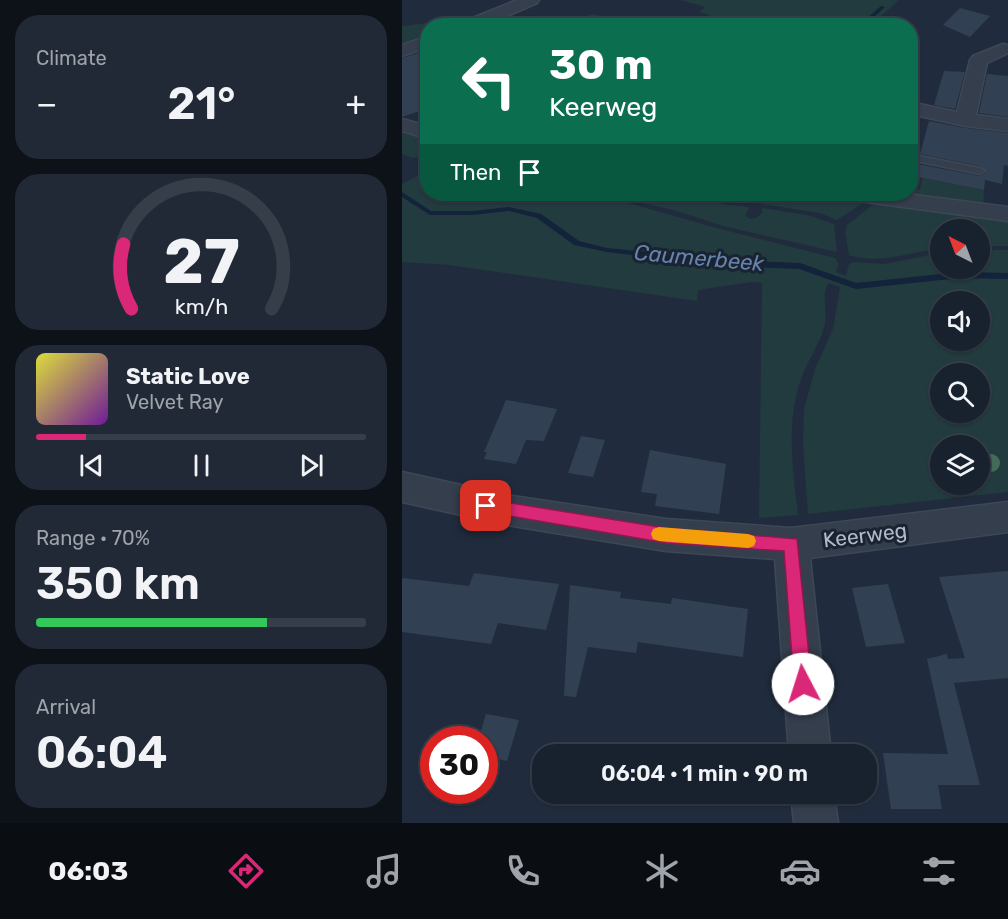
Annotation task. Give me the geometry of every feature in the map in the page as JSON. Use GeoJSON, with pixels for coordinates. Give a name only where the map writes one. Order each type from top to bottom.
{"type":"FeatureCollection","features":[{"type":"Feature","properties":{"kind":"street"},"geometry":{"type":"LineString","coordinates":[[488,18],[531,0]]}},
{"type":"Feature","properties":{"kind":"street"},"geometry":{"type":"LineString","coordinates":[[402,51],[420,44]]}},
{"type":"Feature","properties":{"kind":"street"},"geometry":{"type":"LineString","coordinates":[[965,120],[979,60],[1006,44]]}},
{"type":"Feature","properties":{"kind":"street"},"geometry":{"type":"LineString","coordinates":[[918,110],[965,120],[1008,125]]}},
{"type":"Feature","properties":{"kind":"street"},"geometry":{"type":"LineString","coordinates":[[402,125],[420,131]]}},
{"type":"Feature","properties":{"kind":"street"},"geometry":{"type":"LineString","coordinates":[[918,201],[1008,214]]}},
{"type":"Feature","properties":{"kind":"street","name":"Keerweg"},"geometry":{"type":"LineString","coordinates":[[402,487],[507,510],[666,535],[791,544],[1008,517]]}},
{"type":"Feature","properties":{"kind":"street"},"geometry":{"type":"LineString","coordinates":[[791,544],[809,744]]}},
{"type":"Feature","properties":{"kind":"street"},"geometry":{"type":"LineString","coordinates":[[814,804],[816,823]]}},
{"type":"Feature","properties":{"kind":"lane"},"geometry":{"type":"LineString","coordinates":[[918,159],[980,171]]}},
{"type":"Feature","properties":{"kind":"green space"},"geometry":{"type":"Polygon","coordinates":[[[516,0],[527,0],[480,18],[467,18],[516,0]]]}},
{"type":"Feature","properties":{"kind":"green space"},"geometry":{"type":"Polygon","coordinates":[[[680,0],[899,0],[879,18],[705,18],[709,15],[699,12],[705,7],[680,0]]]}},
{"type":"Feature","properties":{"kind":"green space"},"geometry":{"type":"Polygon","coordinates":[[[593,14],[611,18],[580,18],[593,14]]]}},
{"type":"Feature","properties":{"kind":"green space"},"geometry":{"type":"Polygon","coordinates":[[[420,24],[420,39],[402,44],[402,26],[420,24]]]}},
{"type":"Feature","properties":{"kind":"green space"},"geometry":{"type":"Polygon","coordinates":[[[402,130],[420,136],[420,156],[413,158],[402,154],[402,130]]]}},
{"type":"Feature","properties":{"kind":"green space"},"geometry":{"type":"Polygon","coordinates":[[[420,175],[420,201],[625,202],[835,258],[839,264],[836,272],[846,276],[849,264],[854,262],[884,264],[930,255],[930,279],[990,279],[990,250],[1008,250],[1008,492],[990,494],[990,435],[930,435],[930,495],[981,495],[808,514],[803,446],[804,409],[815,369],[833,329],[840,287],[829,283],[825,292],[823,331],[803,375],[793,414],[792,448],[798,515],[759,518],[762,283],[752,282],[698,290],[697,301],[449,265],[402,262],[402,184],[420,175]]]}},
{"type":"Feature","properties":{"kind":"green space"},"geometry":{"type":"Polygon","coordinates":[[[922,178],[984,190],[983,207],[918,199],[918,189],[920,189],[922,178]]]}},
{"type":"Feature","properties":{"kind":"green space"},"geometry":{"type":"Polygon","coordinates":[[[633,201],[717,201],[723,204],[749,207],[745,216],[750,219],[762,213],[762,208],[807,215],[834,224],[837,252],[727,227],[670,209],[633,201]]]}},
{"type":"Feature","properties":{"kind":"green space"},"geometry":{"type":"Polygon","coordinates":[[[744,201],[866,201],[837,220],[820,213],[744,201]]]}},
{"type":"Feature","properties":{"kind":"green space"},"geometry":{"type":"Polygon","coordinates":[[[878,201],[1008,217],[1008,246],[990,246],[990,219],[930,219],[930,251],[883,258],[860,258],[849,255],[845,232],[847,225],[878,201]]]}},
{"type":"Feature","properties":{"kind":"building"},"geometry":{"type":"Polygon","coordinates":[[[960,8],[990,16],[970,37],[943,25],[960,8]]]}},
{"type":"Feature","properties":{"kind":"building"},"geometry":{"type":"Polygon","coordinates":[[[420,52],[420,111],[402,117],[402,58],[420,52]]]}},
{"type":"Feature","properties":{"kind":"building"},"geometry":{"type":"Polygon","coordinates":[[[944,71],[965,72],[955,109],[934,105],[944,71]]]}},
{"type":"Feature","properties":{"kind":"building"},"geometry":{"type":"Polygon","coordinates":[[[987,74],[1008,76],[1008,117],[979,113],[987,74]]]}},
{"type":"Feature","properties":{"kind":"building"},"geometry":{"type":"Polygon","coordinates":[[[929,121],[1008,133],[1008,166],[1004,165],[1002,184],[985,180],[984,190],[918,177],[918,164],[980,176],[987,172],[980,166],[920,154],[929,121]]]}},
{"type":"Feature","properties":{"kind":"building"},"geometry":{"type":"Polygon","coordinates":[[[506,400],[557,409],[544,441],[526,440],[516,464],[484,459],[487,452],[484,452],[506,400]]]}},
{"type":"Feature","properties":{"kind":"building"},"geometry":{"type":"Polygon","coordinates":[[[581,436],[605,440],[593,477],[568,473],[581,436]]]}},
{"type":"Feature","properties":{"kind":"building"},"geometry":{"type":"Polygon","coordinates":[[[650,450],[726,464],[719,514],[655,506],[657,494],[641,492],[650,450]]]}},
{"type":"Feature","properties":{"kind":"building"},"geometry":{"type":"Polygon","coordinates":[[[1008,571],[1008,678],[954,683],[980,785],[938,785],[942,809],[891,809],[883,753],[948,754],[927,659],[947,654],[948,659],[965,658],[939,577],[1008,571]]]}},
{"type":"Feature","properties":{"kind":"building"},"geometry":{"type":"Polygon","coordinates":[[[474,573],[559,584],[546,630],[498,623],[491,644],[402,632],[402,578],[469,586],[474,573]]]}},
{"type":"Feature","properties":{"kind":"building"},"geometry":{"type":"Polygon","coordinates":[[[888,584],[905,643],[866,647],[852,588],[888,584]]]}},
{"type":"Feature","properties":{"kind":"building"},"geometry":{"type":"Polygon","coordinates":[[[570,585],[621,592],[620,598],[671,604],[672,598],[748,609],[743,657],[638,642],[636,653],[588,647],[576,697],[564,696],[570,585]]]}},
{"type":"Feature","properties":{"kind":"building"},"geometry":{"type":"Polygon","coordinates":[[[486,714],[519,720],[507,761],[498,759],[498,726],[482,726],[486,714]]]}},
{"type":"Feature","properties":{"kind":"waterway"},"geometry":{"type":"LineString","coordinates":[[870,18],[883,7]]}},
{"type":"Feature","properties":{"kind":"waterway","name":"Caumerbeek"},"geometry":{"type":"LineString","coordinates":[[402,194],[430,213],[472,213],[509,209],[539,216],[577,243],[607,250],[724,263],[800,266],[856,286],[960,275],[1008,276]]}},
{"type":"Feature","properties":{"kind":"slow traffic"},"geometry":{"type":"LineString","coordinates":[[659,534],[748,541]]}},
{"type":"Feature","properties":{"kind":"route"},"geometry":{"type":"LineString","coordinates":[[486,506],[666,535],[791,544],[803,684]]}}]}
